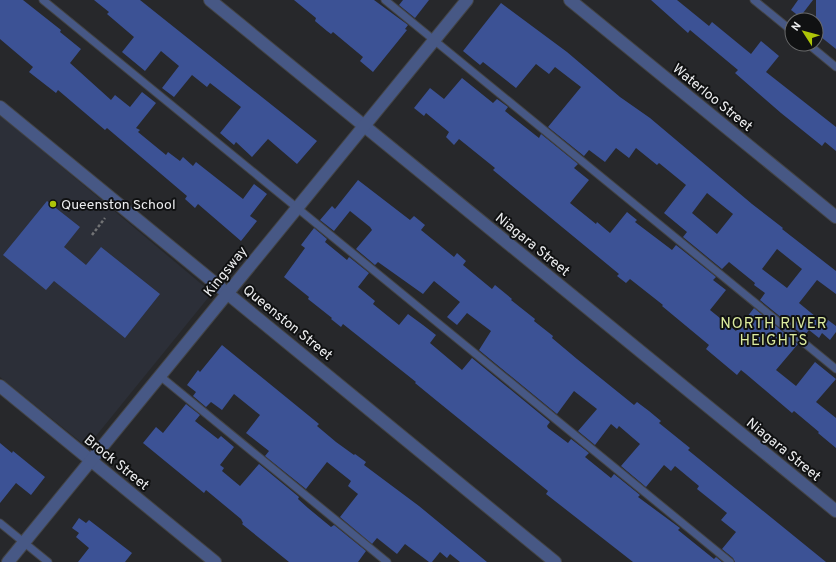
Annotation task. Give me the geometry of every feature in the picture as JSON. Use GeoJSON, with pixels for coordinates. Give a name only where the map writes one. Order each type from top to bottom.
{"type":"FeatureCollection","features":[{"type":"Feature","properties":{"kind":"street","name":"Niagara Street"},"geometry":{"type":"LineString","coordinates":[[210,0],[836,511]]}},
{"type":"Feature","properties":{"kind":"street","name":"Kingsway"},"geometry":{"type":"LineString","coordinates":[[8,562],[363,125],[467,0]]}},
{"type":"Feature","properties":{"kind":"street","name":"Waterloo Street"},"geometry":{"type":"LineString","coordinates":[[570,0],[836,218]]}},
{"type":"Feature","properties":{"kind":"street","name":"Queenston Street"},"geometry":{"type":"LineString","coordinates":[[0,107],[228,292],[555,562]]}},
{"type":"Feature","properties":{"kind":"street","name":"Brock Street"},"geometry":{"type":"LineString","coordinates":[[0,386],[215,562]]}},
{"type":"Feature","properties":{"kind":"lane"},"geometry":{"type":"LineString","coordinates":[[43,0],[730,562]]}},
{"type":"Feature","properties":{"kind":"lane"},"geometry":{"type":"LineString","coordinates":[[385,0],[836,369]]}},
{"type":"Feature","properties":{"kind":"lane"},"geometry":{"type":"LineString","coordinates":[[754,0],[784,24]]}},
{"type":"Feature","properties":{"kind":"lane"},"geometry":{"type":"LineString","coordinates":[[818,52],[836,67]]}},
{"type":"Feature","properties":{"kind":"lane"},"geometry":{"type":"LineString","coordinates":[[160,376],[387,562]]}},
{"type":"Feature","properties":{"kind":"lane"},"geometry":{"type":"LineString","coordinates":[[0,523],[48,562]]}},
{"type":"Feature","properties":{"kind":"path"},"geometry":{"type":"LineString","coordinates":[[92,235],[105,218]]}},
{"type":"Feature","properties":{"kind":"shaded area","name":"Queenston School"},"geometry":{"type":"Polygon","coordinates":[[[0,115],[212,293],[87,447],[0,377],[0,115]]]}},
{"type":"Feature","properties":{"kind":"building"},"geometry":{"type":"Polygon","coordinates":[[[0,0],[23,0],[61,30],[60,32],[81,49],[70,63],[111,100],[115,95],[130,107],[142,92],[156,103],[136,128],[140,130],[138,132],[166,155],[168,152],[180,161],[183,157],[193,166],[196,162],[243,199],[254,184],[267,194],[250,216],[257,221],[241,241],[198,204],[195,208],[185,199],[187,196],[107,128],[105,130],[58,90],[56,93],[29,72],[33,67],[0,39],[0,0]]]}},
{"type":"Feature","properties":{"kind":"building"},"geometry":{"type":"Polygon","coordinates":[[[94,0],[140,0],[317,141],[297,164],[268,139],[252,157],[236,142],[234,145],[220,133],[241,107],[210,83],[207,87],[192,75],[174,97],[162,88],[179,66],[161,51],[145,71],[122,52],[134,37],[107,14],[109,12],[94,0]]]}},
{"type":"Feature","properties":{"kind":"building"},"geometry":{"type":"Polygon","coordinates":[[[294,0],[374,0],[408,25],[405,29],[407,30],[373,72],[360,61],[363,57],[333,32],[331,34],[327,31],[315,21],[316,18],[294,0]]]}},
{"type":"Feature","properties":{"kind":"building"},"geometry":{"type":"Polygon","coordinates":[[[403,0],[429,0],[415,18],[399,5],[403,0]]]}},
{"type":"Feature","properties":{"kind":"building"},"geometry":{"type":"Polygon","coordinates":[[[651,0],[677,0],[709,26],[712,22],[751,54],[761,41],[779,56],[766,72],[836,127],[836,151],[825,142],[822,146],[781,113],[735,73],[738,70],[690,30],[688,33],[651,0]]]}},
{"type":"Feature","properties":{"kind":"building"},"geometry":{"type":"Polygon","coordinates":[[[798,0],[813,0],[804,12],[794,12],[791,10],[798,0]]]}},
{"type":"Feature","properties":{"kind":"building"},"geometry":{"type":"Polygon","coordinates":[[[816,0],[836,0],[836,49],[824,39],[824,12],[816,12],[816,0]]]}},
{"type":"Feature","properties":{"kind":"building"},"geometry":{"type":"Polygon","coordinates":[[[501,3],[567,52],[620,97],[650,118],[752,204],[783,228],[782,229],[836,271],[836,294],[817,280],[799,303],[821,321],[824,317],[836,326],[836,332],[830,340],[822,333],[819,338],[809,330],[804,336],[760,300],[765,293],[754,285],[755,283],[729,262],[722,269],[683,237],[687,232],[664,213],[686,185],[659,163],[657,165],[636,148],[629,158],[616,148],[605,162],[589,150],[584,156],[548,127],[581,87],[555,67],[549,74],[536,64],[516,88],[483,62],[480,65],[463,51],[501,3]],[[707,193],[692,213],[717,234],[733,214],[707,193]],[[777,249],[762,269],[787,288],[802,269],[777,249]]]}},
{"type":"Feature","properties":{"kind":"building"},"geometry":{"type":"Polygon","coordinates":[[[462,78],[493,103],[497,99],[508,107],[505,111],[539,138],[541,134],[578,164],[574,168],[589,180],[570,203],[596,224],[597,222],[610,233],[627,212],[637,220],[635,222],[672,250],[676,245],[716,277],[713,280],[726,290],[710,310],[736,331],[754,308],[798,344],[776,370],[796,386],[815,362],[836,379],[816,402],[836,418],[836,448],[794,411],[792,413],[741,370],[737,375],[706,349],[709,345],[662,306],[663,305],[630,279],[626,283],[617,276],[619,274],[493,170],[495,168],[459,139],[454,145],[446,137],[449,132],[426,113],[424,116],[414,108],[430,88],[444,99],[462,78]]]}},
{"type":"Feature","properties":{"kind":"building"},"geometry":{"type":"Polygon","coordinates":[[[358,180],[410,220],[414,216],[425,225],[421,230],[454,257],[457,253],[466,261],[463,265],[492,289],[495,285],[535,319],[534,321],[553,336],[552,338],[634,405],[637,402],[649,411],[661,421],[659,423],[690,448],[688,450],[826,562],[735,562],[733,558],[722,549],[736,532],[721,520],[727,513],[697,489],[699,486],[675,466],[671,471],[664,465],[646,487],[621,466],[640,444],[619,426],[617,429],[611,424],[595,445],[578,431],[597,409],[574,391],[557,414],[479,350],[491,331],[467,313],[457,325],[447,317],[460,302],[434,281],[423,294],[378,262],[375,265],[356,249],[372,230],[370,227],[350,211],[334,231],[320,220],[332,206],[335,209],[358,180]]]}},
{"type":"Feature","properties":{"kind":"building"},"geometry":{"type":"Polygon","coordinates":[[[47,201],[80,227],[64,247],[86,265],[101,247],[160,294],[125,338],[54,281],[46,290],[3,255],[47,201]]]}},
{"type":"Feature","properties":{"kind":"building"},"geometry":{"type":"Polygon","coordinates":[[[314,228],[327,239],[325,242],[347,260],[349,257],[369,273],[358,287],[375,301],[373,304],[399,325],[408,314],[423,325],[436,335],[430,343],[462,370],[472,358],[550,422],[547,426],[548,428],[568,443],[571,439],[589,453],[585,457],[611,478],[614,474],[640,495],[638,497],[680,528],[678,530],[714,559],[716,557],[722,562],[633,562],[546,494],[548,491],[415,383],[416,382],[343,324],[341,327],[331,319],[332,318],[308,299],[309,297],[284,277],[305,248],[301,245],[314,228]]]}},
{"type":"Feature","properties":{"kind":"building"},"geometry":{"type":"Polygon","coordinates":[[[222,345],[319,424],[317,426],[336,442],[366,462],[364,465],[419,506],[487,562],[460,562],[450,554],[447,558],[440,552],[432,562],[429,562],[405,544],[397,554],[377,538],[372,544],[340,517],[358,494],[348,486],[351,481],[327,462],[306,489],[265,456],[269,451],[246,433],[260,415],[234,394],[222,410],[211,402],[206,407],[193,396],[196,392],[187,385],[198,370],[200,372],[222,345]]]}},
{"type":"Feature","properties":{"kind":"building"},"geometry":{"type":"Polygon","coordinates":[[[186,404],[200,415],[195,421],[218,439],[221,436],[234,447],[220,465],[224,468],[222,471],[240,486],[259,464],[299,497],[298,499],[331,527],[334,525],[366,551],[358,562],[289,562],[242,524],[241,519],[206,490],[204,493],[143,443],[156,427],[163,433],[186,404]]]}},
{"type":"Feature","properties":{"kind":"building"},"geometry":{"type":"Polygon","coordinates":[[[0,443],[12,453],[13,451],[45,477],[31,495],[16,483],[0,503],[0,443]]]}},
{"type":"Feature","properties":{"kind":"building"},"geometry":{"type":"Polygon","coordinates":[[[79,518],[86,523],[89,520],[132,553],[125,562],[78,562],[89,548],[76,537],[79,533],[72,528],[79,518]]]}},
{"type":"Feature","properties":{"kind":"place","name":"Queenston School"},"geometry":{"type":"Point","coordinates":[53,204]}},
{"type":"Feature","properties":{"kind":"district","name":"NORTH RIVER HEIGHTS"},"geometry":{"type":"Point","coordinates":[774,332]}}]}
